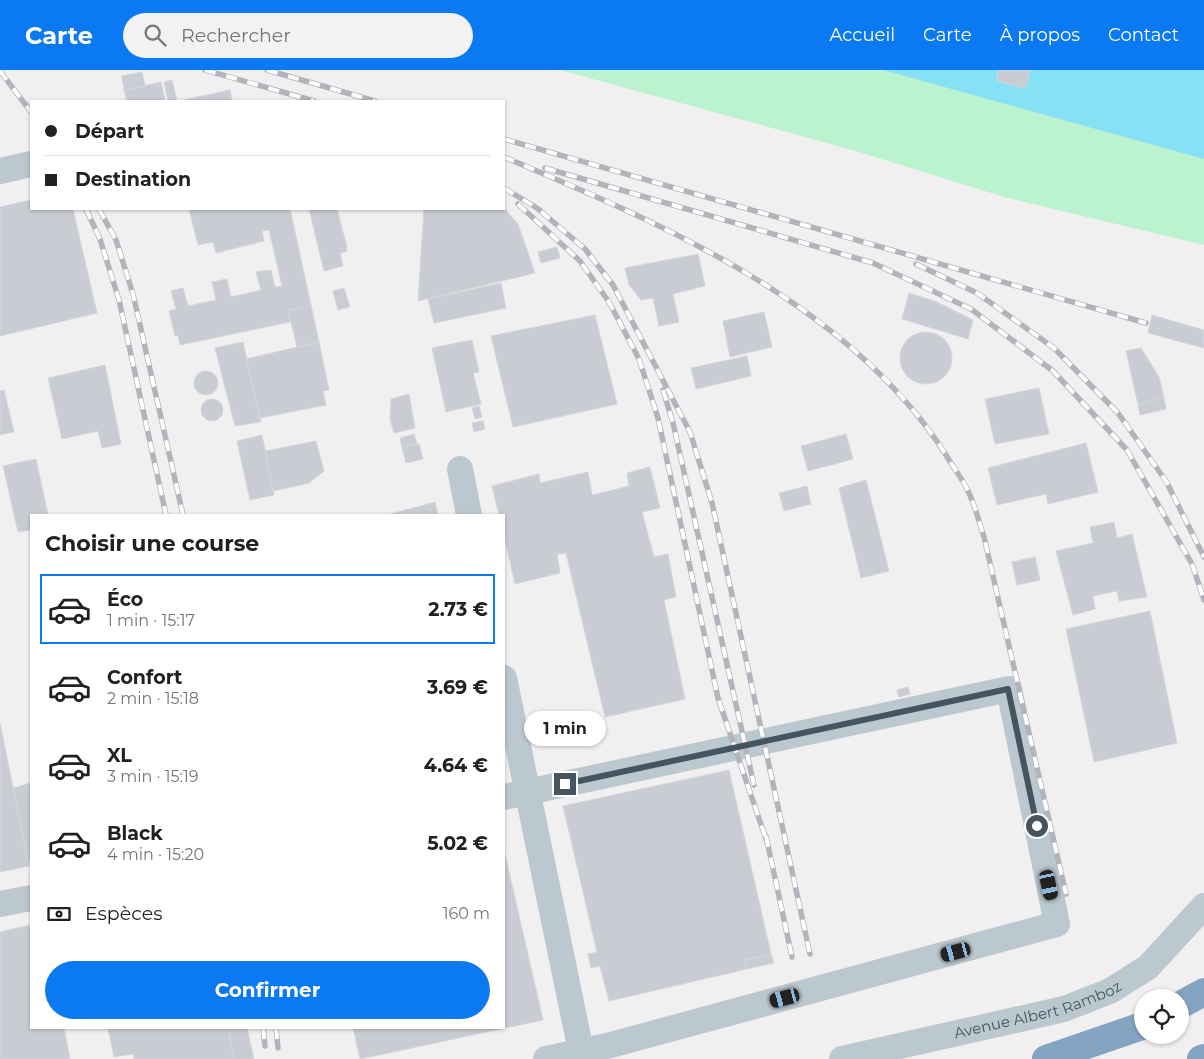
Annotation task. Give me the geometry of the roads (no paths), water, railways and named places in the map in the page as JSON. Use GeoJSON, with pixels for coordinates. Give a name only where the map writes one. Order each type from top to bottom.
{"type":"FeatureCollection","features":[{"type":"Feature","properties":{"kind":"highway"},"geometry":{"type":"LineString","coordinates":[[1189,1000],[1204,992]]}},
{"type":"Feature","properties":{"kind":"highway"},"geometry":{"type":"LineString","coordinates":[[1189,1009],[1204,1004]]}},
{"type":"Feature","properties":{"kind":"highway"},"geometry":{"type":"LineString","coordinates":[[1046,1059],[1134,1029]]}},
{"type":"Feature","properties":{"kind":"street"},"geometry":{"type":"LineString","coordinates":[[0,171],[30,164]]}},
{"type":"Feature","properties":{"kind":"street"},"geometry":{"type":"LineString","coordinates":[[460,469],[469,514]]}},
{"type":"Feature","properties":{"kind":"street"},"geometry":{"type":"LineString","coordinates":[[505,688],[516,794],[581,1052]]}},
{"type":"Feature","properties":{"kind":"street"},"geometry":{"type":"LineString","coordinates":[[516,794],[1008,689],[1057,924],[581,1052],[546,1059]]}},
{"type":"Feature","properties":{"kind":"street"},"geometry":{"type":"LineString","coordinates":[[0,904],[30,898]]}},
{"type":"Feature","properties":{"kind":"street","name":"Avenue Albert Ramboz"},"geometry":{"type":"LineString","coordinates":[[842,1059],[1064,1009],[1110,991],[1148,967],[1204,906]]}},
{"type":"Feature","properties":{"kind":"water"},"geometry":{"type":"Polygon","coordinates":[[[883,70],[1204,70],[1204,159],[883,70]]]}},
{"type":"Feature","properties":{"kind":"railway"},"geometry":{"type":"LineString","coordinates":[[205,70],[310,100]]}},
{"type":"Feature","properties":{"kind":"railway"},"geometry":{"type":"LineString","coordinates":[[267,70],[372,100]]}},
{"type":"Feature","properties":{"kind":"railway"},"geometry":{"type":"LineString","coordinates":[[0,71],[30,111]]}},
{"type":"Feature","properties":{"kind":"railway"},"geometry":{"type":"LineString","coordinates":[[505,139],[1146,323]]}},
{"type":"Feature","properties":{"kind":"railway"},"geometry":{"type":"LineString","coordinates":[[505,157],[627,211],[749,274],[806,312],[859,354],[906,402],[946,455],[966,486],[977,514],[984,537],[1066,894]]}},
{"type":"Feature","properties":{"kind":"railway"},"geometry":{"type":"LineString","coordinates":[[545,168],[873,263],[971,309],[1053,371],[1127,450],[1192,564],[1204,600]]}},
{"type":"Feature","properties":{"kind":"railway"},"geometry":{"type":"LineString","coordinates":[[505,189],[537,208],[585,249],[613,285],[690,432],[712,503],[810,954]]}},
{"type":"Feature","properties":{"kind":"railway"},"geometry":{"type":"LineString","coordinates":[[518,204],[580,261],[609,302],[639,359],[658,418],[718,698],[767,842]]}},
{"type":"Feature","properties":{"kind":"railway"},"geometry":{"type":"LineString","coordinates":[[86,210],[100,239],[119,300],[166,514]]}},
{"type":"Feature","properties":{"kind":"railway"},"geometry":{"type":"LineString","coordinates":[[100,210],[116,240],[133,294],[183,514]]}},
{"type":"Feature","properties":{"kind":"railway"},"geometry":{"type":"LineString","coordinates":[[916,264],[977,293],[1054,348],[1118,413],[1166,481],[1204,557]]}},
{"type":"Feature","properties":{"kind":"railway"},"geometry":{"type":"LineString","coordinates":[[663,390],[673,423],[754,785]]}},
{"type":"Feature","properties":{"kind":"railway"},"geometry":{"type":"LineString","coordinates":[[766,836],[792,957]]}},
{"type":"Feature","properties":{"kind":"railway"},"geometry":{"type":"LineString","coordinates":[[263,1029],[265,1046]]}},
{"type":"Feature","properties":{"kind":"railway"},"geometry":{"type":"LineString","coordinates":[[276,1029],[278,1048]]}}]}
